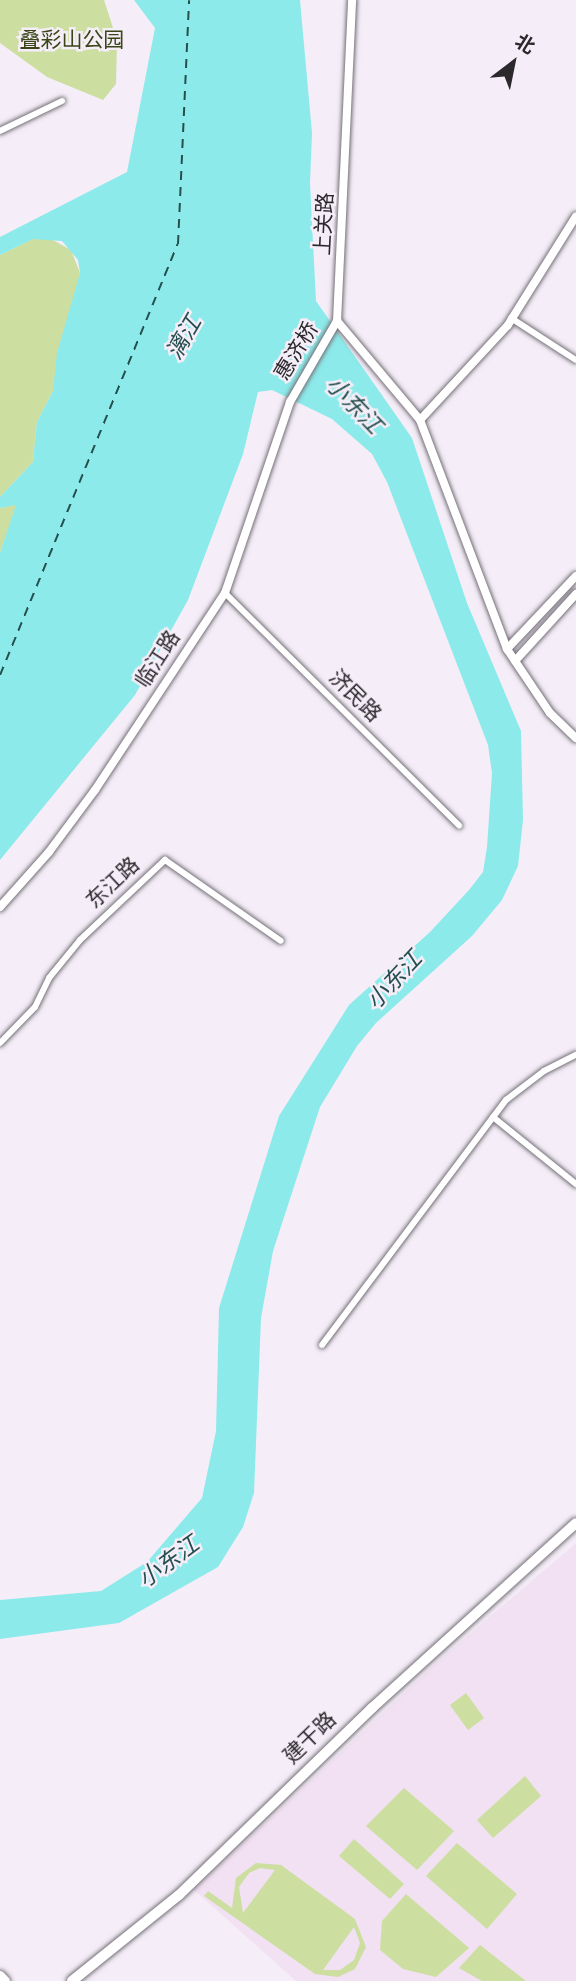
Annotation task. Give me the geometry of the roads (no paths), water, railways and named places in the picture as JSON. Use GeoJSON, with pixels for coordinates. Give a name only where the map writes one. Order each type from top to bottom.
{"type":"FeatureCollection","features":[{"type":"Feature","properties":{"kind":"main road","name":"建干路"},"geometry":{"type":"LineString","coordinates":[[72,1981],[179,1895],[363,1716],[576,1522]]}},
{"type":"Feature","properties":{"kind":"main road"},"geometry":{"type":"LineString","coordinates":[[0,1976],[5,1981]]}},
{"type":"Feature","properties":{"kind":"street","name":"上关路"},"geometry":{"type":"LineString","coordinates":[[337,321],[352,0]]}},
{"type":"Feature","properties":{"kind":"street"},"geometry":{"type":"LineString","coordinates":[[0,131],[62,101]]}},
{"type":"Feature","properties":{"kind":"street"},"geometry":{"type":"LineString","coordinates":[[420,420],[463,378],[511,318],[576,216]]}},
{"type":"Feature","properties":{"kind":"street"},"geometry":{"type":"LineString","coordinates":[[511,318],[576,360]]}},
{"type":"Feature","properties":{"kind":"street","name":"惠济桥"},"geometry":{"type":"LineString","coordinates":[[290,402],[337,321]]}},
{"type":"Feature","properties":{"kind":"street"},"geometry":{"type":"LineString","coordinates":[[337,321],[420,420],[507,649],[550,713],[576,738]]}},
{"type":"Feature","properties":{"kind":"street","name":"临江路"},"geometry":{"type":"LineString","coordinates":[[0,906],[49,852],[95,790],[225,593],[290,402]]}},
{"type":"Feature","properties":{"kind":"street"},"geometry":{"type":"LineString","coordinates":[[507,649],[576,576]]}},
{"type":"Feature","properties":{"kind":"street","name":"济民路"},"geometry":{"type":"LineString","coordinates":[[225,593],[459,825]]}},
{"type":"Feature","properties":{"kind":"street"},"geometry":{"type":"LineString","coordinates":[[515,661],[576,594]]}},
{"type":"Feature","properties":{"kind":"street","name":"东江路"},"geometry":{"type":"LineString","coordinates":[[0,1043],[35,1007],[50,978],[80,940],[165,860],[281,941]]}},
{"type":"Feature","properties":{"kind":"street"},"geometry":{"type":"LineString","coordinates":[[322,1345],[506,1100],[544,1071],[576,1055]]}},
{"type":"Feature","properties":{"kind":"street"},"geometry":{"type":"LineString","coordinates":[[493,1117],[576,1184]]}},
{"type":"Feature","properties":{"kind":"water"},"geometry":{"type":"Polygon","coordinates":[[[134,0],[300,0],[312,133],[310,183],[316,301],[412,438],[467,603],[521,731],[523,820],[518,866],[502,900],[472,936],[376,1023],[357,1046],[320,1107],[273,1251],[261,1318],[254,1493],[243,1527],[218,1567],[119,1623],[0,1639],[0,1600],[101,1591],[147,1562],[202,1498],[216,1431],[219,1308],[279,1116],[349,1005],[430,932],[469,890],[483,872],[487,847],[492,773],[488,745],[387,482],[372,454],[332,419],[272,390],[258,392],[243,454],[188,600],[135,695],[0,860],[0,553],[16,505],[0,508],[0,497],[33,462],[37,422],[53,391],[57,353],[80,273],[78,260],[62,241],[33,239],[0,255],[0,237],[127,172],[155,28],[134,0]]]}},
{"type":"Feature","properties":{"kind":"park label","name":"叠彩山公园"},"geometry":{"type":"Point","coordinates":[72,42]}},
{"type":"Feature","properties":{"kind":"water label","name":"漓江"},"geometry":{"type":"Point","coordinates":[186,339]}},
{"type":"Feature","properties":{"kind":"water label","name":"小东江"},"geometry":{"type":"Point","coordinates":[352,407]}},
{"type":"Feature","properties":{"kind":"water label","name":"小东江"},"geometry":{"type":"Point","coordinates":[396,982]}},
{"type":"Feature","properties":{"kind":"water label","name":"小东江"},"geometry":{"type":"Point","coordinates":[170,1564]}}]}
